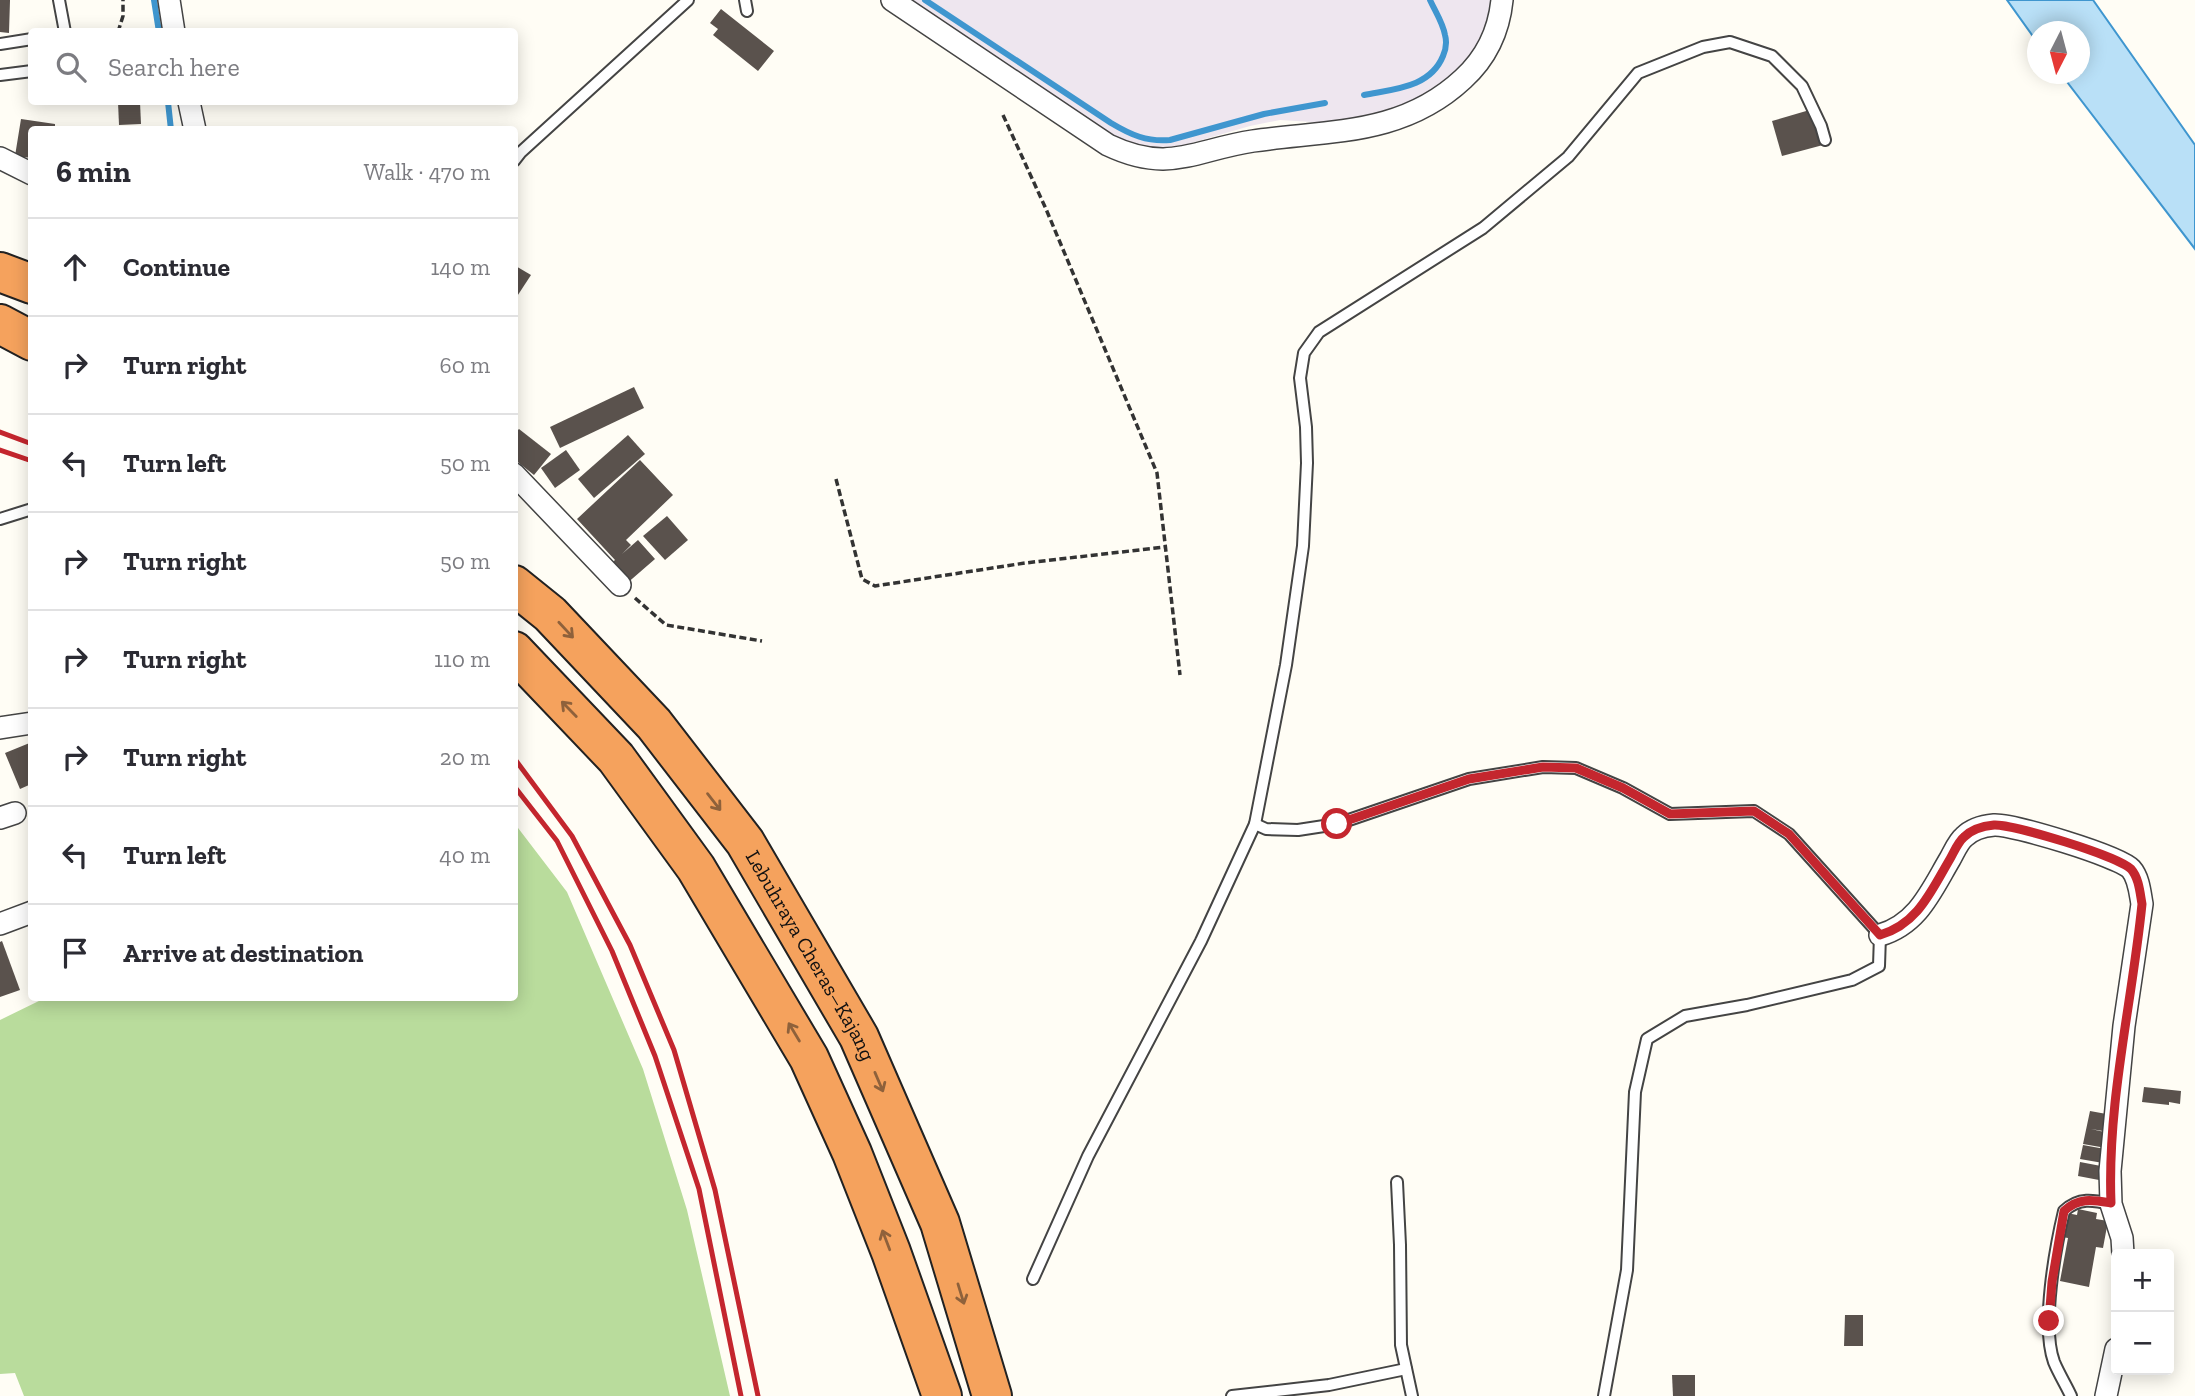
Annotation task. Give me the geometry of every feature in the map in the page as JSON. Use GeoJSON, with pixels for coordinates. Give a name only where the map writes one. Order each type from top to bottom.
{"type":"FeatureCollection","features":[{"type":"Feature","properties":{"kind":"highway"},"geometry":{"type":"LineString","coordinates":[[0,272],[28,282]]}},
{"type":"Feature","properties":{"kind":"highway"},"geometry":{"type":"LineString","coordinates":[[0,324],[28,339]]}},
{"type":"Feature","properties":{"kind":"highway","name":"Lebuhraya Cheras–Kajang"},"geometry":{"type":"LineString","coordinates":[[518,588],[550,614],[654,724],[752,853],[865,1050],[940,1223],[992,1396]]}},
{"type":"Feature","properties":{"kind":"highway"},"geometry":{"type":"LineString","coordinates":[[518,655],[616,758],[696,868],[809,1058],[852,1153],[891,1252],[942,1396]]}},
{"type":"Feature","properties":{"kind":"street"},"geometry":{"type":"LineString","coordinates":[[169,0],[173,28]]}},
{"type":"Feature","properties":{"kind":"street"},"geometry":{"type":"LineString","coordinates":[[892,0],[1108,145],[1142,158],[1162,160],[1183,159],[1247,142],[1324,135],[1384,123],[1432,104],[1469,74],[1483,56],[1500,18],[1503,0]]}},
{"type":"Feature","properties":{"kind":"street"},"geometry":{"type":"LineString","coordinates":[[190,105],[194,126]]}},
{"type":"Feature","properties":{"kind":"street"},"geometry":{"type":"LineString","coordinates":[[0,158],[28,172]]}},
{"type":"Feature","properties":{"kind":"street"},"geometry":{"type":"LineString","coordinates":[[518,478],[620,584]]}},
{"type":"Feature","properties":{"kind":"street"},"geometry":{"type":"LineString","coordinates":[[0,728],[28,724]]}},
{"type":"Feature","properties":{"kind":"street"},"geometry":{"type":"LineString","coordinates":[[1880,935],[1895,931],[1908,922],[1922,906],[1963,837],[1979,827],[2014,827],[2115,859],[2131,869],[2139,885],[2142,904],[2118,1078],[2110,1171],[2111,1203],[2123,1249]]}},
{"type":"Feature","properties":{"kind":"street"},"geometry":{"type":"LineString","coordinates":[[0,924],[28,914]]}},
{"type":"Feature","properties":{"kind":"street"},"geometry":{"type":"LineString","coordinates":[[2106,1396],[2111,1372]]}},
{"type":"Feature","properties":{"kind":"lane"},"geometry":{"type":"LineString","coordinates":[[59,0],[64,28]]}},
{"type":"Feature","properties":{"kind":"lane"},"geometry":{"type":"LineString","coordinates":[[518,156],[688,0]]}},
{"type":"Feature","properties":{"kind":"lane"},"geometry":{"type":"LineString","coordinates":[[0,44],[28,40]]}},
{"type":"Feature","properties":{"kind":"lane"},"geometry":{"type":"LineString","coordinates":[[1033,1279],[1088,1156],[1201,940],[1255,824],[1286,665],[1303,546],[1307,463],[1300,378],[1304,354],[1319,332],[1483,228],[1568,157],[1638,73],[1703,47],[1730,42],[1772,56],[1802,86],[1825,140]]}},
{"type":"Feature","properties":{"kind":"lane"},"geometry":{"type":"LineString","coordinates":[[0,75],[28,72]]}},
{"type":"Feature","properties":{"kind":"lane"},"geometry":{"type":"LineString","coordinates":[[0,519],[28,510]]}},
{"type":"Feature","properties":{"kind":"lane"},"geometry":{"type":"LineString","coordinates":[[1255,824],[1265,829],[1298,830],[1337,824],[1469,779],[1543,767],[1576,768],[1623,788],[1670,814],[1754,811],[1789,834],[1880,935],[1879,966],[1852,980],[1746,1005],[1685,1016],[1647,1039],[1635,1092],[1627,1270],[1604,1396]]}},
{"type":"Feature","properties":{"kind":"lane"},"geometry":{"type":"LineString","coordinates":[[1396,1182],[1401,1345],[1412,1396]]}},
{"type":"Feature","properties":{"kind":"lane"},"geometry":{"type":"LineString","coordinates":[[2071,1396],[2054,1361],[2049,1321],[2060,1229],[2064,1211],[2077,1203],[2088,1199],[2111,1203]]}},
{"type":"Feature","properties":{"kind":"lane"},"geometry":{"type":"LineString","coordinates":[[1232,1396],[1331,1391],[1406,1368]]}},
{"type":"Feature","properties":{"kind":"path"},"geometry":{"type":"LineString","coordinates":[[119,28],[123,16],[123,0]]}},
{"type":"Feature","properties":{"kind":"path"},"geometry":{"type":"LineString","coordinates":[[1003,116],[1046,209],[1157,473],[1180,676]]}},
{"type":"Feature","properties":{"kind":"path"},"geometry":{"type":"LineString","coordinates":[[836,479],[862,579],[876,586],[1014,565],[1165,547]]}},
{"type":"Feature","properties":{"kind":"path"},"geometry":{"type":"LineString","coordinates":[[620,584],[666,625],[762,641]]}},
{"type":"Feature","properties":{"kind":"shaded area"},"geometry":{"type":"Polygon","coordinates":[[[908,0],[1492,0],[1490,17],[1474,50],[1451,75],[1420,97],[1392,109],[1328,123],[1280,120],[1167,150],[1144,149],[1123,143],[908,0]]]}},
{"type":"Feature","properties":{"kind":"green space"},"geometry":{"type":"Polygon","coordinates":[[[518,828],[567,892],[643,1069],[687,1210],[730,1396],[24,1396],[15,1373],[0,1374],[0,1020],[39,1001],[518,1001],[518,828]]]}},
{"type":"Feature","properties":{"kind":"water"},"geometry":{"type":"Polygon","coordinates":[[[2007,0],[2093,0],[2195,145],[2195,249],[2069,84],[2090,84],[2090,21],[2027,21],[2027,28],[2007,0]]]}},
{"type":"Feature","properties":{"kind":"building"},"geometry":{"type":"Polygon","coordinates":[[[0,0],[10,0],[9,33],[0,32],[0,0]]]}},
{"type":"Feature","properties":{"kind":"building"},"geometry":{"type":"Polygon","coordinates":[[[721,9],[774,51],[758,71],[713,35],[718,29],[710,23],[721,9]]]}},
{"type":"Feature","properties":{"kind":"building"},"geometry":{"type":"Polygon","coordinates":[[[118,105],[140,105],[141,124],[119,125],[118,105]]]}},
{"type":"Feature","properties":{"kind":"building"},"geometry":{"type":"Polygon","coordinates":[[[1813,109],[1823,145],[1782,156],[1772,121],[1813,109]]]}},
{"type":"Feature","properties":{"kind":"building"},"geometry":{"type":"Polygon","coordinates":[[[21,119],[55,124],[28,126],[28,158],[15,156],[21,119]]]}},
{"type":"Feature","properties":{"kind":"building"},"geometry":{"type":"Polygon","coordinates":[[[518,267],[531,275],[518,295],[518,267]]]}},
{"type":"Feature","properties":{"kind":"building"},"geometry":{"type":"Polygon","coordinates":[[[634,387],[644,408],[560,448],[550,427],[634,387]]]}},
{"type":"Feature","properties":{"kind":"building"},"geometry":{"type":"Polygon","coordinates":[[[518,430],[551,454],[534,475],[518,462],[518,430]]]}},
{"type":"Feature","properties":{"kind":"building"},"geometry":{"type":"Polygon","coordinates":[[[628,435],[645,454],[594,498],[578,479],[628,435]]]}},
{"type":"Feature","properties":{"kind":"building"},"geometry":{"type":"Polygon","coordinates":[[[566,450],[580,470],[555,488],[541,468],[566,450]]]}},
{"type":"Feature","properties":{"kind":"building"},"geometry":{"type":"Polygon","coordinates":[[[640,460],[673,495],[626,540],[631,545],[622,554],[638,540],[655,559],[625,585],[608,566],[615,560],[577,519],[640,460]]]}},
{"type":"Feature","properties":{"kind":"building"},"geometry":{"type":"Polygon","coordinates":[[[667,516],[688,540],[665,560],[643,536],[667,516]]]}},
{"type":"Feature","properties":{"kind":"building"},"geometry":{"type":"Polygon","coordinates":[[[28,744],[28,785],[20,789],[5,753],[28,744]]]}},
{"type":"Feature","properties":{"kind":"building"},"geometry":{"type":"Polygon","coordinates":[[[2,941],[20,990],[0,997],[0,942],[2,941]]]}},
{"type":"Feature","properties":{"kind":"building"},"geometry":{"type":"Polygon","coordinates":[[[2144,1087],[2181,1091],[2180,1104],[2142,1102],[2144,1087]]]}},
{"type":"Feature","properties":{"kind":"building"},"geometry":{"type":"Polygon","coordinates":[[[2090,1111],[2112,1115],[2109,1132],[2091,1129],[2109,1133],[2106,1148],[2083,1144],[2090,1111]]]}},
{"type":"Feature","properties":{"kind":"building"},"geometry":{"type":"Polygon","coordinates":[[[2083,1145],[2105,1149],[2103,1163],[2080,1159],[2083,1145]]]}},
{"type":"Feature","properties":{"kind":"building"},"geometry":{"type":"Polygon","coordinates":[[[2080,1162],[2101,1166],[2099,1180],[2078,1176],[2080,1162]]]}},
{"type":"Feature","properties":{"kind":"building"},"geometry":{"type":"Polygon","coordinates":[[[2078,1209],[2097,1213],[2096,1219],[2108,1221],[2103,1248],[2096,1247],[2089,1287],[2060,1281],[2068,1238],[2062,1237],[2067,1213],[2077,1215],[2078,1209]]]}},
{"type":"Feature","properties":{"kind":"building"},"geometry":{"type":"Polygon","coordinates":[[[1845,1315],[1863,1315],[1863,1346],[1844,1346],[1845,1315]]]}},
{"type":"Feature","properties":{"kind":"building"},"geometry":{"type":"Polygon","coordinates":[[[1672,1375],[1695,1375],[1695,1396],[1673,1396],[1672,1375]]]}},
{"type":"Feature","properties":{"kind":"waterway"},"geometry":{"type":"LineString","coordinates":[[154,0],[158,28]]}},
{"type":"Feature","properties":{"kind":"waterway"},"geometry":{"type":"LineString","coordinates":[[925,0],[1111,123],[1146,139],[1170,140],[1264,114],[1325,103]]}},
{"type":"Feature","properties":{"kind":"waterway"},"geometry":{"type":"LineString","coordinates":[[1364,95],[1410,85],[1420,81],[1437,67],[1444,53],[1446,40],[1443,26],[1430,0]]}},
{"type":"Feature","properties":{"kind":"waterway"},"geometry":{"type":"LineString","coordinates":[[168,105],[171,126]]}},
{"type":"Feature","properties":{"kind":"railway"},"geometry":{"type":"LineString","coordinates":[[0,432],[28,442]]}},
{"type":"Feature","properties":{"kind":"railway"},"geometry":{"type":"LineString","coordinates":[[0,450],[28,460]]}},
{"type":"Feature","properties":{"kind":"railway"},"geometry":{"type":"LineString","coordinates":[[518,763],[572,836],[630,945],[674,1050],[715,1190],[758,1396]]}},
{"type":"Feature","properties":{"kind":"railway"},"geometry":{"type":"LineString","coordinates":[[518,791],[557,841],[612,951],[655,1056],[699,1189],[741,1396]]}},
{"type":"Feature","properties":{"kind":"route"},"geometry":{"type":"LineString","coordinates":[[1337,824],[1469,779],[1543,767],[1576,768],[1623,788],[1670,814],[1754,811],[1789,834],[1880,935],[1895,931],[1908,922],[1922,906],[1963,837],[1979,827],[2014,827],[2115,859],[2131,869],[2139,885],[2142,904],[2124,1026],[2112,1143],[2111,1203],[2088,1199],[2064,1211],[2052,1282],[2049,1321]]}}]}
